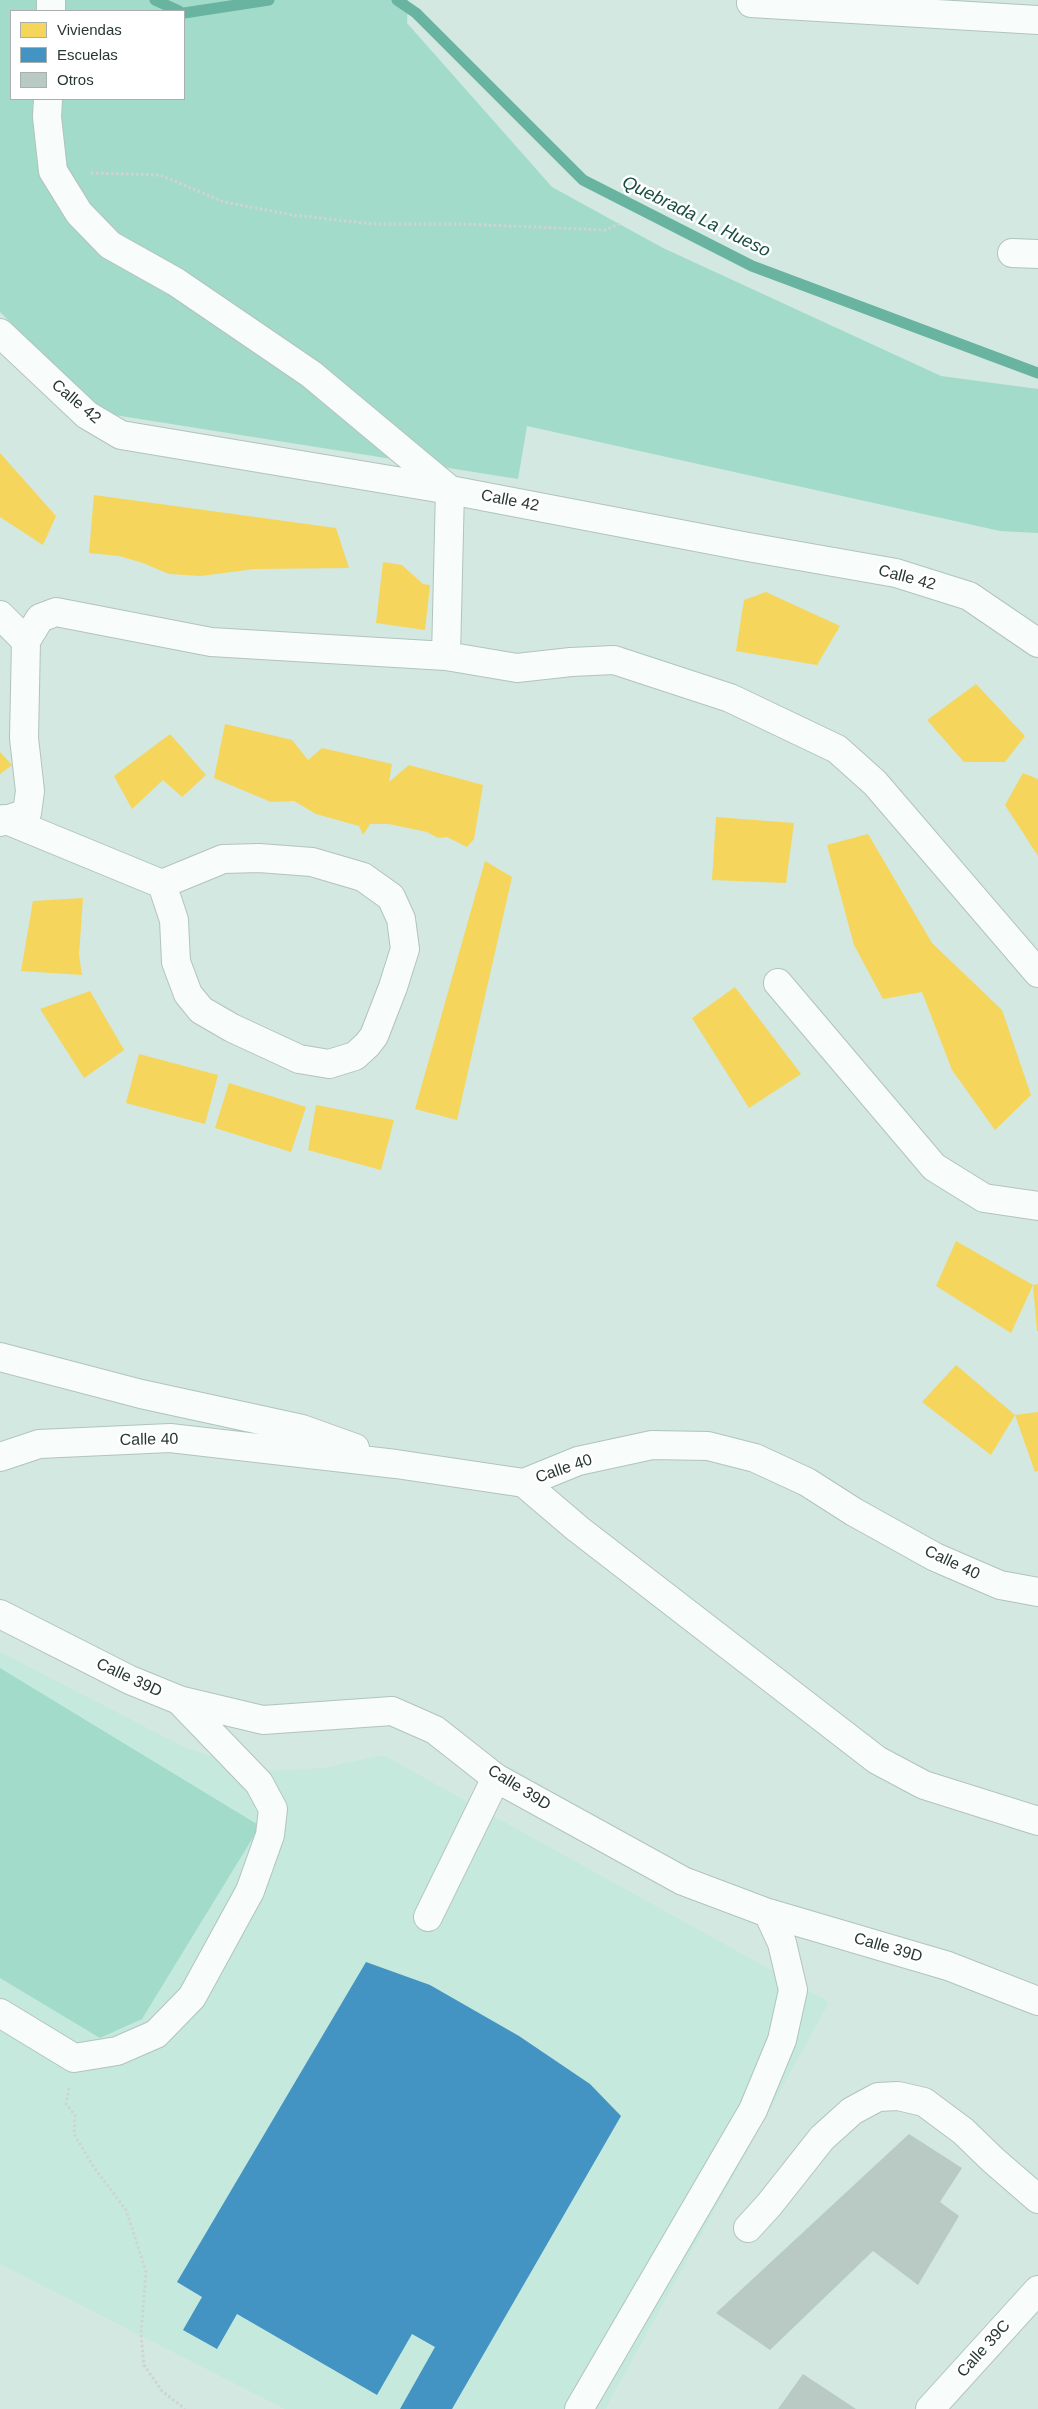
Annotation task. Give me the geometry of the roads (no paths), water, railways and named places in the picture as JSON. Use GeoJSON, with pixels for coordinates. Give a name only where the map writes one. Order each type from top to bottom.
{"type":"FeatureCollection","features":[{"type":"Feature","properties":{"kind":"street"},"geometry":{"type":"LineString","coordinates":[[751,4],[1038,20]]}},
{"type":"Feature","properties":{"kind":"street"},"geometry":{"type":"LineString","coordinates":[[48,100],[47,117],[53,171],[79,213],[110,245],[176,282],[310,374],[450,490],[446,656]]}},
{"type":"Feature","properties":{"kind":"street","name":"Calle 42"},"geometry":{"type":"LineString","coordinates":[[0,333],[86,414],[121,435],[450,490],[748,547],[896,573],[968,596],[1038,643]]}},
{"type":"Feature","properties":{"kind":"street"},"geometry":{"type":"LineString","coordinates":[[2,820],[27,814],[30,791],[24,738],[26,642],[40,618],[56,612],[212,642],[446,656],[517,668],[614,660],[730,698],[837,749],[875,783],[1038,973]]}},
{"type":"Feature","properties":{"kind":"street"},"geometry":{"type":"LineString","coordinates":[[0,615],[26,642]]}},
{"type":"Feature","properties":{"kind":"street"},"geometry":{"type":"LineString","coordinates":[[2,820],[162,884],[223,859],[268,858],[312,862],[363,877],[391,897],[401,919],[405,949],[394,987],[374,1036],[355,1056],[329,1064],[299,1059],[232,1028],[201,1010],[188,994],[176,962],[174,920],[162,884]]}},
{"type":"Feature","properties":{"kind":"street"},"geometry":{"type":"LineString","coordinates":[[778,983],[934,1167],[984,1198],[1038,1206]]}},
{"type":"Feature","properties":{"kind":"street"},"geometry":{"type":"LineString","coordinates":[[0,1357],[141,1394],[302,1429],[396,1464]]}},
{"type":"Feature","properties":{"kind":"street","name":"Calle 40"},"geometry":{"type":"LineString","coordinates":[[0,1457],[39,1444],[170,1438],[396,1464],[524,1483],[578,1461],[652,1445],[708,1446],[755,1458],[807,1482],[854,1512],[935,1557],[1000,1585],[1038,1592]]}},
{"type":"Feature","properties":{"kind":"street"},"geometry":{"type":"LineString","coordinates":[[524,1483],[578,1529],[878,1760],[924,1785],[1038,1821]]}},
{"type":"Feature","properties":{"kind":"street","name":"Calle 39D"},"geometry":{"type":"LineString","coordinates":[[0,1614],[130,1680],[179,1700],[264,1720],[392,1711],[435,1730],[496,1778],[683,1881],[768,1913],[948,1966],[1038,2001]]}},
{"type":"Feature","properties":{"kind":"street"},"geometry":{"type":"LineString","coordinates":[[0,2013],[74,2058],[117,2051],[156,2034],[192,1997],[250,1891],[270,1835],[273,1809],[259,1783],[179,1700]]}},
{"type":"Feature","properties":{"kind":"street"},"geometry":{"type":"LineString","coordinates":[[428,1916],[496,1778]]}},
{"type":"Feature","properties":{"kind":"street"},"geometry":{"type":"LineString","coordinates":[[579,2409],[753,2110],[782,2040],[792,1990],[782,1943],[768,1913]]}},
{"type":"Feature","properties":{"kind":"street"},"geometry":{"type":"LineString","coordinates":[[748,2228],[769,2205],[822,2138],[852,2111],[878,2097],[898,2096],[924,2102],[963,2131],[992,2160],[1038,2199]]}},
{"type":"Feature","properties":{"kind":"street","name":"Calle 39C"},"geometry":{"type":"LineString","coordinates":[[930,2409],[1038,2290]]}},
{"type":"Feature","properties":{"kind":"waterway","name":"Quebrada La Hueso"},"geometry":{"type":"LineString","coordinates":[[155,0],[177,10]]}},
{"type":"Feature","properties":{"kind":"waterway","name":"Quebrada La Hueso"},"geometry":{"type":"LineString","coordinates":[[185,13],[269,0]]}},
{"type":"Feature","properties":{"kind":"waterway","name":"Quebrada La Hueso"},"geometry":{"type":"LineString","coordinates":[[397,0],[416,13],[583,180],[752,266],[1038,373]]}}]}
